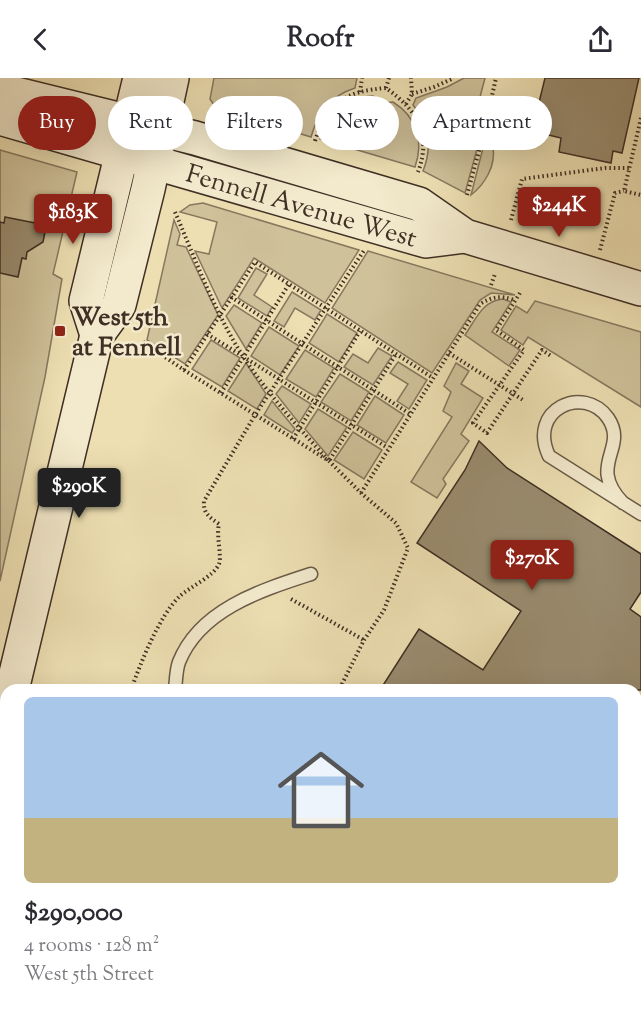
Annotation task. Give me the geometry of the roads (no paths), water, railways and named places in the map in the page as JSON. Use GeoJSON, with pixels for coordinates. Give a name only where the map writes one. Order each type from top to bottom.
{"type":"FeatureCollection","features":[{"type":"Feature","properties":{"kind":"main road"},"geometry":{"type":"LineString","coordinates":[[136,96],[140,78]]}},
{"type":"Feature","properties":{"kind":"main road"},"geometry":{"type":"LineString","coordinates":[[168,96],[172,78]]}},
{"type":"Feature","properties":{"kind":"main road","name":"Fennell Avenue West"},"geometry":{"type":"LineString","coordinates":[[0,90],[108,116]]}},
{"type":"Feature","properties":{"kind":"main road","name":"Fennell Avenue West"},"geometry":{"type":"LineString","coordinates":[[0,118],[426,241],[465,236]]}},
{"type":"Feature","properties":{"kind":"main road","name":"Fennell Avenue West"},"geometry":{"type":"LineString","coordinates":[[193,138],[419,204],[465,236],[641,289]]}},
{"type":"Feature","properties":{"kind":"main road"},"geometry":{"type":"LineString","coordinates":[[97,335],[86,301],[122,150]]}},
{"type":"Feature","properties":{"kind":"main road"},"geometry":{"type":"LineString","coordinates":[[13,684],[97,335],[119,305],[156,150]]}},
{"type":"Feature","properties":{"kind":"lane"},"geometry":{"type":"LineString","coordinates":[[623,503],[612,491],[606,475],[614,442],[614,431],[610,420],[593,405],[583,402],[561,407],[545,423],[542,434],[549,456],[623,503],[641,514]]}},
{"type":"Feature","properties":{"kind":"lane"},"geometry":{"type":"LineString","coordinates":[[176,684],[178,663],[198,630],[222,611],[266,588],[311,574]]}},
{"type":"Feature","properties":{"kind":"place","name":"West 5th at Fennell"},"geometry":{"type":"Point","coordinates":[60,331]}}]}
